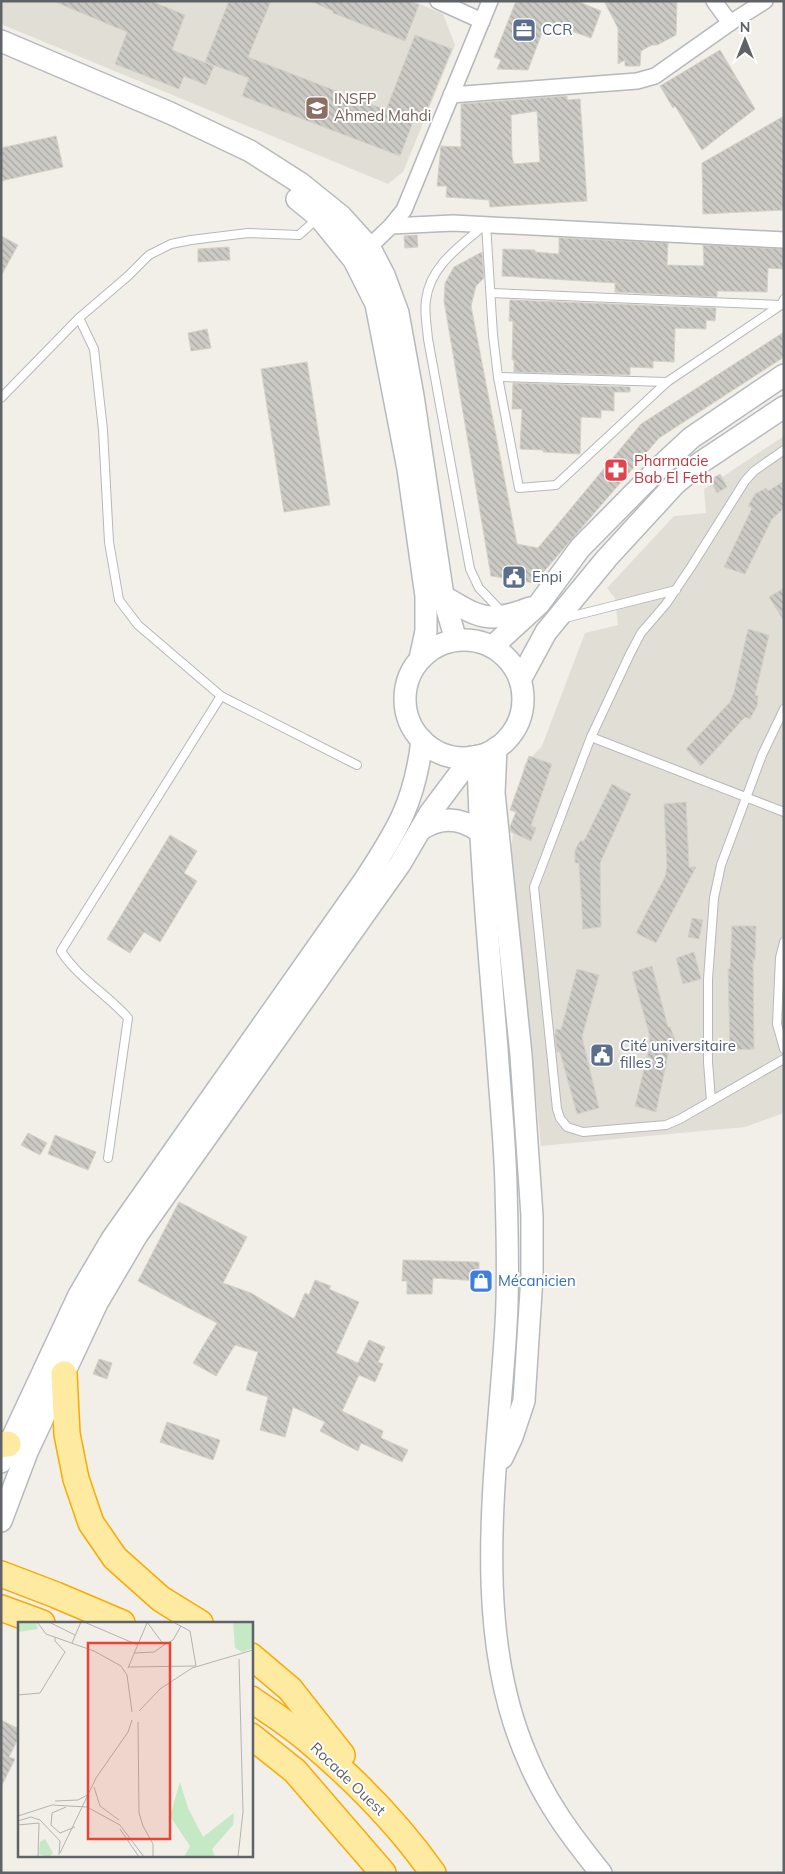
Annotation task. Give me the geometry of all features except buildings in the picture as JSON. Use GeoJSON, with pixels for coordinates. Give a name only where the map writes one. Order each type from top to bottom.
{"type":"FeatureCollection","features":[{"type":"Feature","properties":{"kind":"highway"},"geometry":{"type":"LineString","coordinates":[[64,1374],[66,1434],[76,1479],[91,1523],[115,1558],[161,1599],[198,1622]]}},
{"type":"Feature","properties":{"kind":"highway"},"geometry":{"type":"LineString","coordinates":[[1,1574],[56,1594],[120,1622]]}},
{"type":"Feature","properties":{"kind":"highway"},"geometry":{"type":"LineString","coordinates":[[1,1608],[39,1622]]}},
{"type":"Feature","properties":{"kind":"highway"},"geometry":{"type":"LineString","coordinates":[[252,1657],[290,1689],[412,1844]]}},
{"type":"Feature","properties":{"kind":"highway","name":"Rocade Ouest"},"geometry":{"type":"LineString","coordinates":[[252,1700],[309,1741],[363,1792],[412,1844],[433,1873]]}},
{"type":"Feature","properties":{"kind":"highway","name":"Rocade Ouest"},"geometry":{"type":"LineString","coordinates":[[252,1737],[295,1771],[383,1873]]}},
{"type":"Feature","properties":{"kind":"main road"},"geometry":{"type":"LineString","coordinates":[[1,41],[170,113],[250,151],[300,183],[341,216],[362,254],[376,304],[408,469],[426,596],[426,631],[420,658]]}},
{"type":"Feature","properties":{"kind":"main road"},"geometry":{"type":"LineString","coordinates":[[1,54],[63,78],[206,144],[274,181],[319,217],[384,275],[398,313],[413,396],[443,596],[456,640]]}},
{"type":"Feature","properties":{"kind":"main road"},"geometry":{"type":"LineString","coordinates":[[492,647],[540,604],[580,548],[663,464],[691,438],[784,375]]}},
{"type":"Feature","properties":{"kind":"main road"},"geometry":{"type":"LineString","coordinates":[[520,680],[546,632],[607,558],[675,484],[700,463],[784,407]]}},
{"type":"Feature","properties":{"kind":"main road"},"geometry":{"type":"LineString","coordinates":[[443,596],[470,612],[483,617],[499,618],[540,604]]}},
{"type":"Feature","properties":{"kind":"main road"},"geometry":{"type":"LineString","coordinates":[[10,1451],[64,1374],[97,1304],[136,1235],[400,864],[438,800],[482,754],[514,730],[523,706],[523,693],[520,680],[510,661],[492,647],[475,641],[456,640],[443,643],[420,658],[412,669],[404,694],[408,719],[422,740],[440,753],[450,756],[482,754]]}},
{"type":"Feature","properties":{"kind":"main road"},"geometry":{"type":"LineString","coordinates":[[1,1521],[10,1451],[79,1296],[112,1239],[364,881],[393,836],[416,780],[422,740]]}},
{"type":"Feature","properties":{"kind":"main road"},"geometry":{"type":"LineString","coordinates":[[482,754],[479,831],[506,1176],[506,1322],[492,1523],[493,1598],[501,1670],[510,1707],[526,1756],[547,1799],[575,1841],[601,1873]]}},
{"type":"Feature","properties":{"kind":"main road"},"geometry":{"type":"LineString","coordinates":[[482,754],[494,774],[495,807],[521,1055],[532,1216],[532,1276],[524,1401],[512,1437],[496,1469]]}},
{"type":"Feature","properties":{"kind":"main road"},"geometry":{"type":"LineString","coordinates":[[420,830],[439,820],[450,819],[471,824],[479,831]]}},
{"type":"Feature","properties":{"kind":"street"},"geometry":{"type":"LineString","coordinates":[[438,1],[482,21]]}},
{"type":"Feature","properties":{"kind":"street"},"geometry":{"type":"LineString","coordinates":[[362,254],[391,226],[404,210],[490,1]]}},
{"type":"Feature","properties":{"kind":"street"},"geometry":{"type":"LineString","coordinates":[[714,1],[730,23]]}},
{"type":"Feature","properties":{"kind":"street"},"geometry":{"type":"LineString","coordinates":[[451,95],[637,81],[655,76],[730,23],[765,1]]}},
{"type":"Feature","properties":{"kind":"street"},"geometry":{"type":"LineString","coordinates":[[391,226],[453,223],[486,224],[784,240]]}},
{"type":"Feature","properties":{"kind":"lane"},"geometry":{"type":"LineString","coordinates":[[1,398],[79,318],[128,276],[149,255],[171,244],[248,233],[299,235],[319,217]]}},
{"type":"Feature","properties":{"kind":"lane"},"geometry":{"type":"LineString","coordinates":[[486,224],[498,377],[519,488],[556,485],[667,382],[782,302]]}},
{"type":"Feature","properties":{"kind":"lane"},"geometry":{"type":"LineString","coordinates":[[486,224],[446,258],[428,289],[425,312],[470,569],[485,596],[506,616]]}},
{"type":"Feature","properties":{"kind":"lane"},"geometry":{"type":"LineString","coordinates":[[491,293],[782,302]]}},
{"type":"Feature","properties":{"kind":"lane"},"geometry":{"type":"LineString","coordinates":[[79,318],[94,349],[102,430],[109,542],[119,600],[138,625],[221,696],[357,765]]}},
{"type":"Feature","properties":{"kind":"lane"},"geometry":{"type":"LineString","coordinates":[[498,377],[667,382]]}},
{"type":"Feature","properties":{"kind":"lane"},"geometry":{"type":"LineString","coordinates":[[784,450],[754,471],[745,481],[676,590],[641,633],[590,737],[534,887],[557,1109],[560,1118],[567,1127],[582,1132],[666,1125],[680,1119],[784,1059]]}},
{"type":"Feature","properties":{"kind":"lane"},"geometry":{"type":"LineString","coordinates":[[556,620],[676,590]]}},
{"type":"Feature","properties":{"kind":"lane"},"geometry":{"type":"LineString","coordinates":[[108,1158],[128,1018],[115,1003],[70,966],[60,951],[221,696]]}},
{"type":"Feature","properties":{"kind":"lane"},"geometry":{"type":"LineString","coordinates":[[711,1101],[708,1062],[708,979],[714,898],[721,865],[762,755],[784,709]]}},
{"type":"Feature","properties":{"kind":"lane"},"geometry":{"type":"LineString","coordinates":[[590,737],[784,812]]}},
{"type":"Feature","properties":{"kind":"lane"},"geometry":{"type":"LineString","coordinates":[[784,942],[780,958],[777,1024],[784,1049]]}},
{"type":"Feature","properties":{"kind":"shaded area","name":"INSFP Ahmed Mahdi"},"geometry":{"type":"Polygon","coordinates":[[[1,1],[413,1],[443,14],[455,45],[403,172],[388,184],[1,24],[1,1]]]}},
{"type":"Feature","properties":{"kind":"shaded area"},"geometry":{"type":"Polygon","coordinates":[[[784,436],[784,1113],[745,1127],[541,1146],[511,847],[524,765],[542,746],[585,633],[618,625],[615,598],[607,588],[674,516],[706,513],[704,489],[784,436]]]}},
{"type":"Feature","properties":{"kind":"place","name":"CCR"},"geometry":{"type":"Point","coordinates":[524,30]}},
{"type":"Feature","properties":{"kind":"place","name":"INSFP Ahmed Mahdi"},"geometry":{"type":"Point","coordinates":[317,108]}},
{"type":"Feature","properties":{"kind":"place","name":"Pharmacie Bab El Feth"},"geometry":{"type":"Point","coordinates":[616,470]}},
{"type":"Feature","properties":{"kind":"place","name":"Enpi"},"geometry":{"type":"Point","coordinates":[514,577]}},
{"type":"Feature","properties":{"kind":"place","name":"Cité universitaire filles 3"},"geometry":{"type":"Point","coordinates":[602,1055]}},
{"type":"Feature","properties":{"kind":"place","name":"Mécanicien"},"geometry":{"type":"Point","coordinates":[481,1281]}}]}
